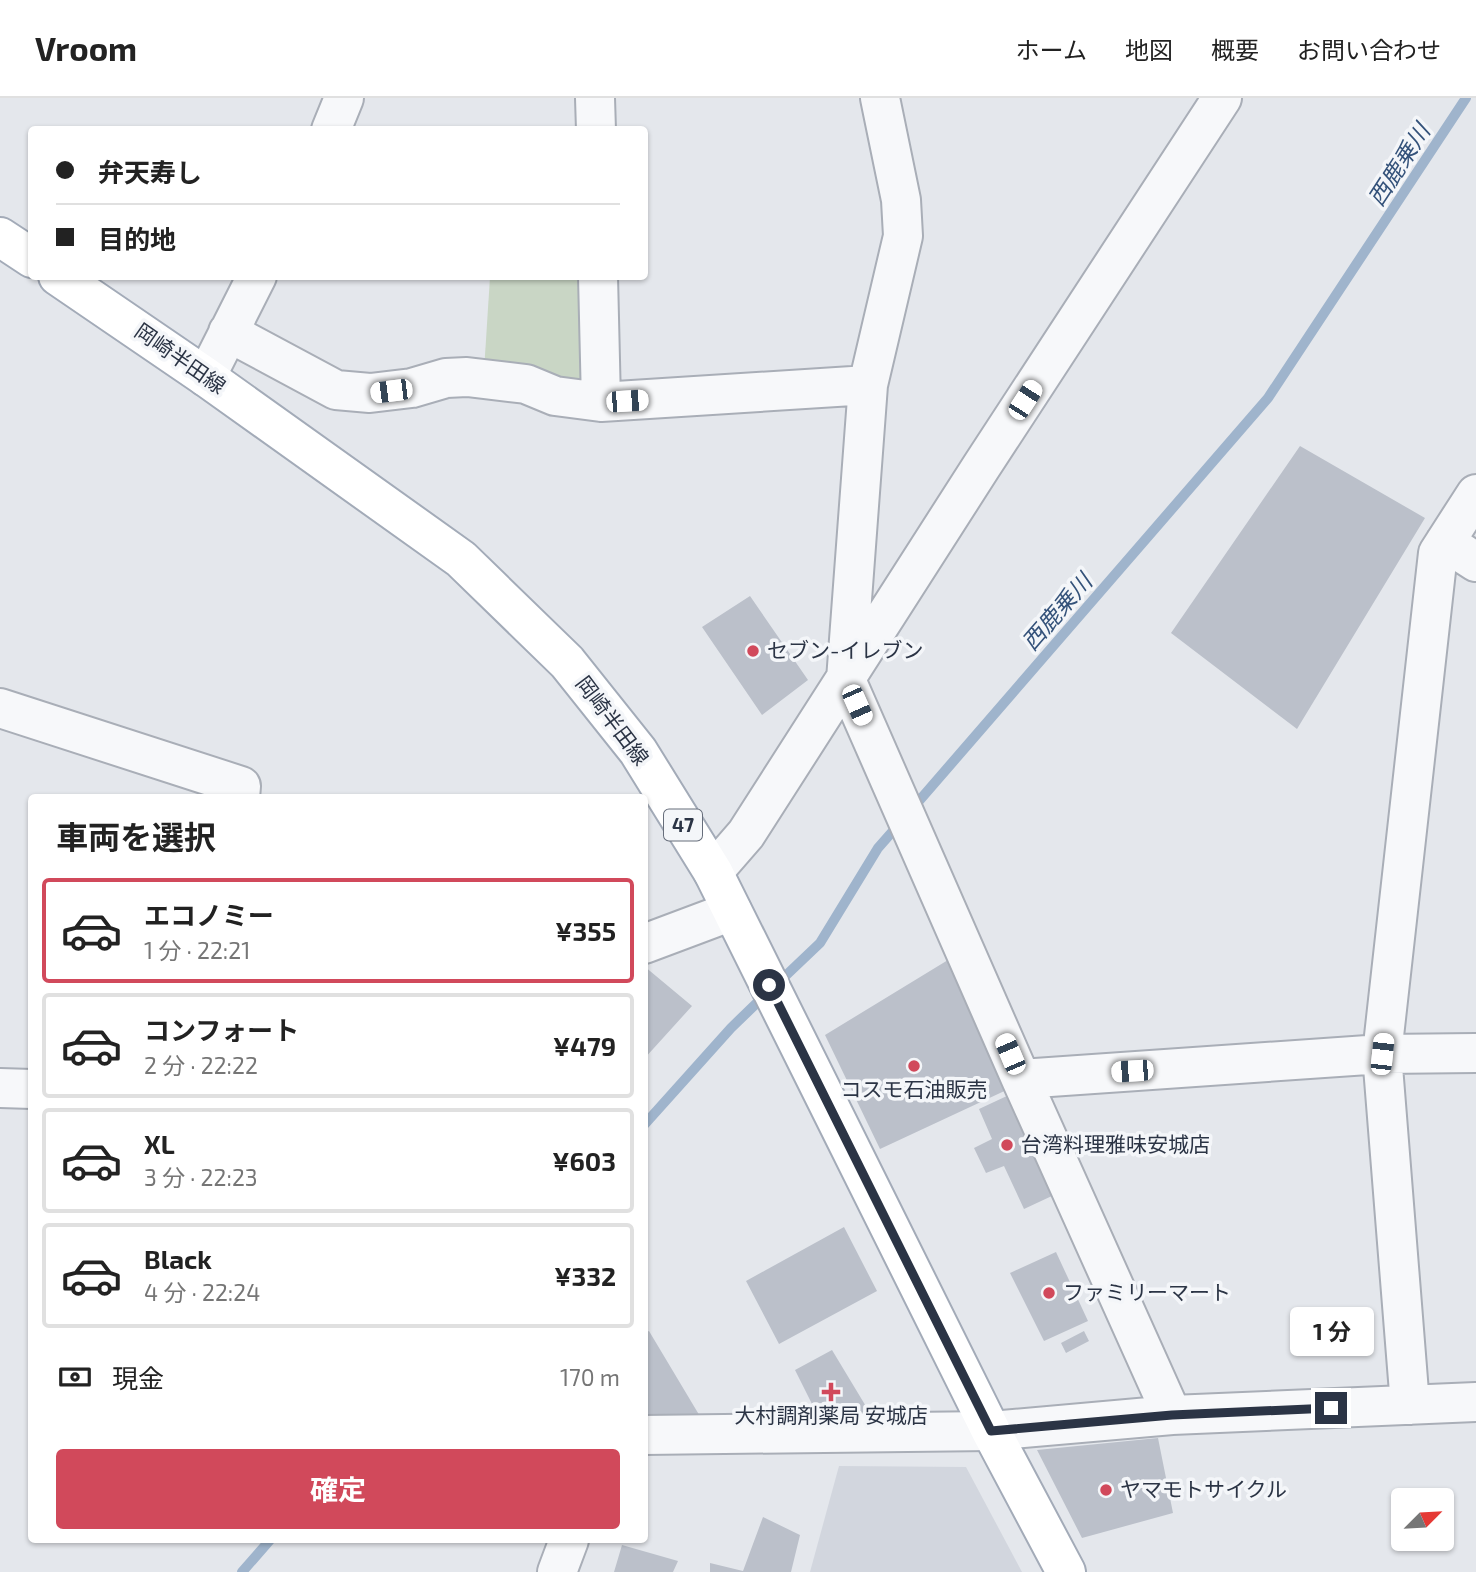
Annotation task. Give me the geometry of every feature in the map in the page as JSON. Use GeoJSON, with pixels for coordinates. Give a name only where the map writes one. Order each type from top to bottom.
{"type":"FeatureCollection","features":[{"type":"Feature","properties":{"kind":"main road"},"geometry":{"type":"LineString","coordinates":[[0,237],[28,255]]}},
{"type":"Feature","properties":{"kind":"main road","name":"岡崎半田線"},"geometry":{"type":"LineString","coordinates":[[64,280],[206,377],[461,559],[567,662],[638,751],[713,873],[991,1431],[1066,1572]]}},
{"type":"Feature","properties":{"kind":"street"},"geometry":{"type":"LineString","coordinates":[[333,126],[344,98]]}},
{"type":"Feature","properties":{"kind":"street"},"geometry":{"type":"LineString","coordinates":[[595,98],[596,126]]}},
{"type":"Feature","properties":{"kind":"street"},"geometry":{"type":"LineString","coordinates":[[880,98],[901,200],[903,236],[868,384],[846,680],[1172,1415]]}},
{"type":"Feature","properties":{"kind":"street"},"geometry":{"type":"LineString","coordinates":[[713,873],[746,834],[1222,98]]}},
{"type":"Feature","properties":{"kind":"street"},"geometry":{"type":"LineString","coordinates":[[206,377],[255,280]]}},
{"type":"Feature","properties":{"kind":"street"},"geometry":{"type":"LineString","coordinates":[[598,280],[601,402]]}},
{"type":"Feature","properties":{"kind":"street"},"geometry":{"type":"LineString","coordinates":[[228,332],[336,390],[370,393],[412,388],[446,378],[467,377],[526,384],[555,396],[601,402],[868,384]]}},
{"type":"Feature","properties":{"kind":"street"},"geometry":{"type":"LineString","coordinates":[[1410,1405],[1382,1054],[1438,553],[1460,552],[1476,494]]}},
{"type":"Feature","properties":{"kind":"street"},"geometry":{"type":"LineString","coordinates":[[0,708],[241,786],[240,794]]}},
{"type":"Feature","properties":{"kind":"street"},"geometry":{"type":"LineString","coordinates":[[648,942],[732,911]]}},
{"type":"Feature","properties":{"kind":"street"},"geometry":{"type":"LineString","coordinates":[[1021,1079],[1382,1054],[1476,1053]]}},
{"type":"Feature","properties":{"kind":"street"},"geometry":{"type":"LineString","coordinates":[[0,1088],[28,1089]]}},
{"type":"Feature","properties":{"kind":"street"},"geometry":{"type":"LineString","coordinates":[[648,1435],[991,1431],[1172,1415],[1476,1402]]}},
{"type":"Feature","properties":{"kind":"street"},"geometry":{"type":"LineString","coordinates":[[557,1572],[568,1543]]}},
{"type":"Feature","properties":{"kind":"shaded area"},"geometry":{"type":"Polygon","coordinates":[[[839,1466],[966,1467],[1022,1572],[810,1572],[839,1466]]]}},
{"type":"Feature","properties":{"kind":"green space"},"geometry":{"type":"Polygon","coordinates":[[[490,280],[583,280],[587,383],[484,371],[490,280]]]}},
{"type":"Feature","properties":{"kind":"building"},"geometry":{"type":"Polygon","coordinates":[[[1300,446],[1425,518],[1297,729],[1171,633],[1300,446]]]}},
{"type":"Feature","properties":{"kind":"building"},"geometry":{"type":"Polygon","coordinates":[[[750,596],[808,680],[762,715],[702,627],[750,596]]]}},
{"type":"Feature","properties":{"kind":"building"},"geometry":{"type":"Polygon","coordinates":[[[948,960],[1013,1087],[880,1149],[825,1035],[948,960]]]}},
{"type":"Feature","properties":{"kind":"building"},"geometry":{"type":"Polygon","coordinates":[[[648,969],[692,1006],[648,1055],[648,969]]]}},
{"type":"Feature","properties":{"kind":"building"},"geometry":{"type":"Polygon","coordinates":[[[1009,1095],[1054,1195],[1024,1209],[1004,1166],[986,1173],[974,1148],[992,1139],[979,1109],[1009,1095]]]}},
{"type":"Feature","properties":{"kind":"building"},"geometry":{"type":"Polygon","coordinates":[[[844,1227],[877,1291],[779,1344],[746,1281],[844,1227]]]}},
{"type":"Feature","properties":{"kind":"building"},"geometry":{"type":"Polygon","coordinates":[[[1056,1252],[1088,1321],[1044,1341],[1010,1273],[1056,1252]]]}},
{"type":"Feature","properties":{"kind":"building"},"geometry":{"type":"Polygon","coordinates":[[[648,1331],[701,1418],[654,1426],[648,1413],[648,1331]]]}},
{"type":"Feature","properties":{"kind":"building"},"geometry":{"type":"Polygon","coordinates":[[[1084,1331],[1089,1341],[1066,1353],[1061,1343],[1084,1331]]]}},
{"type":"Feature","properties":{"kind":"building","name":"大村調剤薬局 安城店"},"geometry":{"type":"Polygon","coordinates":[[[832,1350],[870,1413],[819,1418],[795,1370],[832,1350]]]}},
{"type":"Feature","properties":{"kind":"building"},"geometry":{"type":"Polygon","coordinates":[[[1158,1438],[1173,1513],[1082,1538],[1037,1450],[1158,1438]]]}},
{"type":"Feature","properties":{"kind":"building"},"geometry":{"type":"Polygon","coordinates":[[[763,1517],[800,1535],[791,1572],[710,1572],[710,1563],[743,1571],[763,1517]]]}},
{"type":"Feature","properties":{"kind":"building"},"geometry":{"type":"Polygon","coordinates":[[[622,1545],[678,1561],[673,1572],[614,1572],[622,1545]]]}},
{"type":"Feature","properties":{"kind":"waterway","name":"西鹿乗川"},"geometry":{"type":"LineString","coordinates":[[912,809],[1268,398],[1466,98]]}},
{"type":"Feature","properties":{"kind":"waterway","name":"西鹿乗川"},"geometry":{"type":"LineString","coordinates":[[779,982],[820,943],[878,848],[900,823]]}},
{"type":"Feature","properties":{"kind":"waterway","name":"西鹿乗川"},"geometry":{"type":"LineString","coordinates":[[648,1121],[731,1028],[765,995]]}},
{"type":"Feature","properties":{"kind":"waterway","name":"西鹿乗川"},"geometry":{"type":"LineString","coordinates":[[242,1572],[267,1543]]}},
{"type":"Feature","properties":{"kind":"place","name":"セブン-イレブン"},"geometry":{"type":"Point","coordinates":[753,651]}},
{"type":"Feature","properties":{"kind":"place","name":"コスモ石油販売"},"geometry":{"type":"Point","coordinates":[914,1066]}},
{"type":"Feature","properties":{"kind":"place","name":"台湾料理雅味安城店"},"geometry":{"type":"Point","coordinates":[1007,1145]}},
{"type":"Feature","properties":{"kind":"place","name":"ファミリーマート"},"geometry":{"type":"Point","coordinates":[1049,1293]}},
{"type":"Feature","properties":{"kind":"place","name":"大村調剤薬局 安城店"},"geometry":{"type":"Point","coordinates":[831,1392]}},
{"type":"Feature","properties":{"kind":"place","name":"ヤマモトサイクル"},"geometry":{"type":"Point","coordinates":[1106,1490]}},
{"type":"Feature","properties":{"kind":"route"},"geometry":{"type":"LineString","coordinates":[[769,985],[991,1431],[1172,1415],[1331,1408]]}}]}
